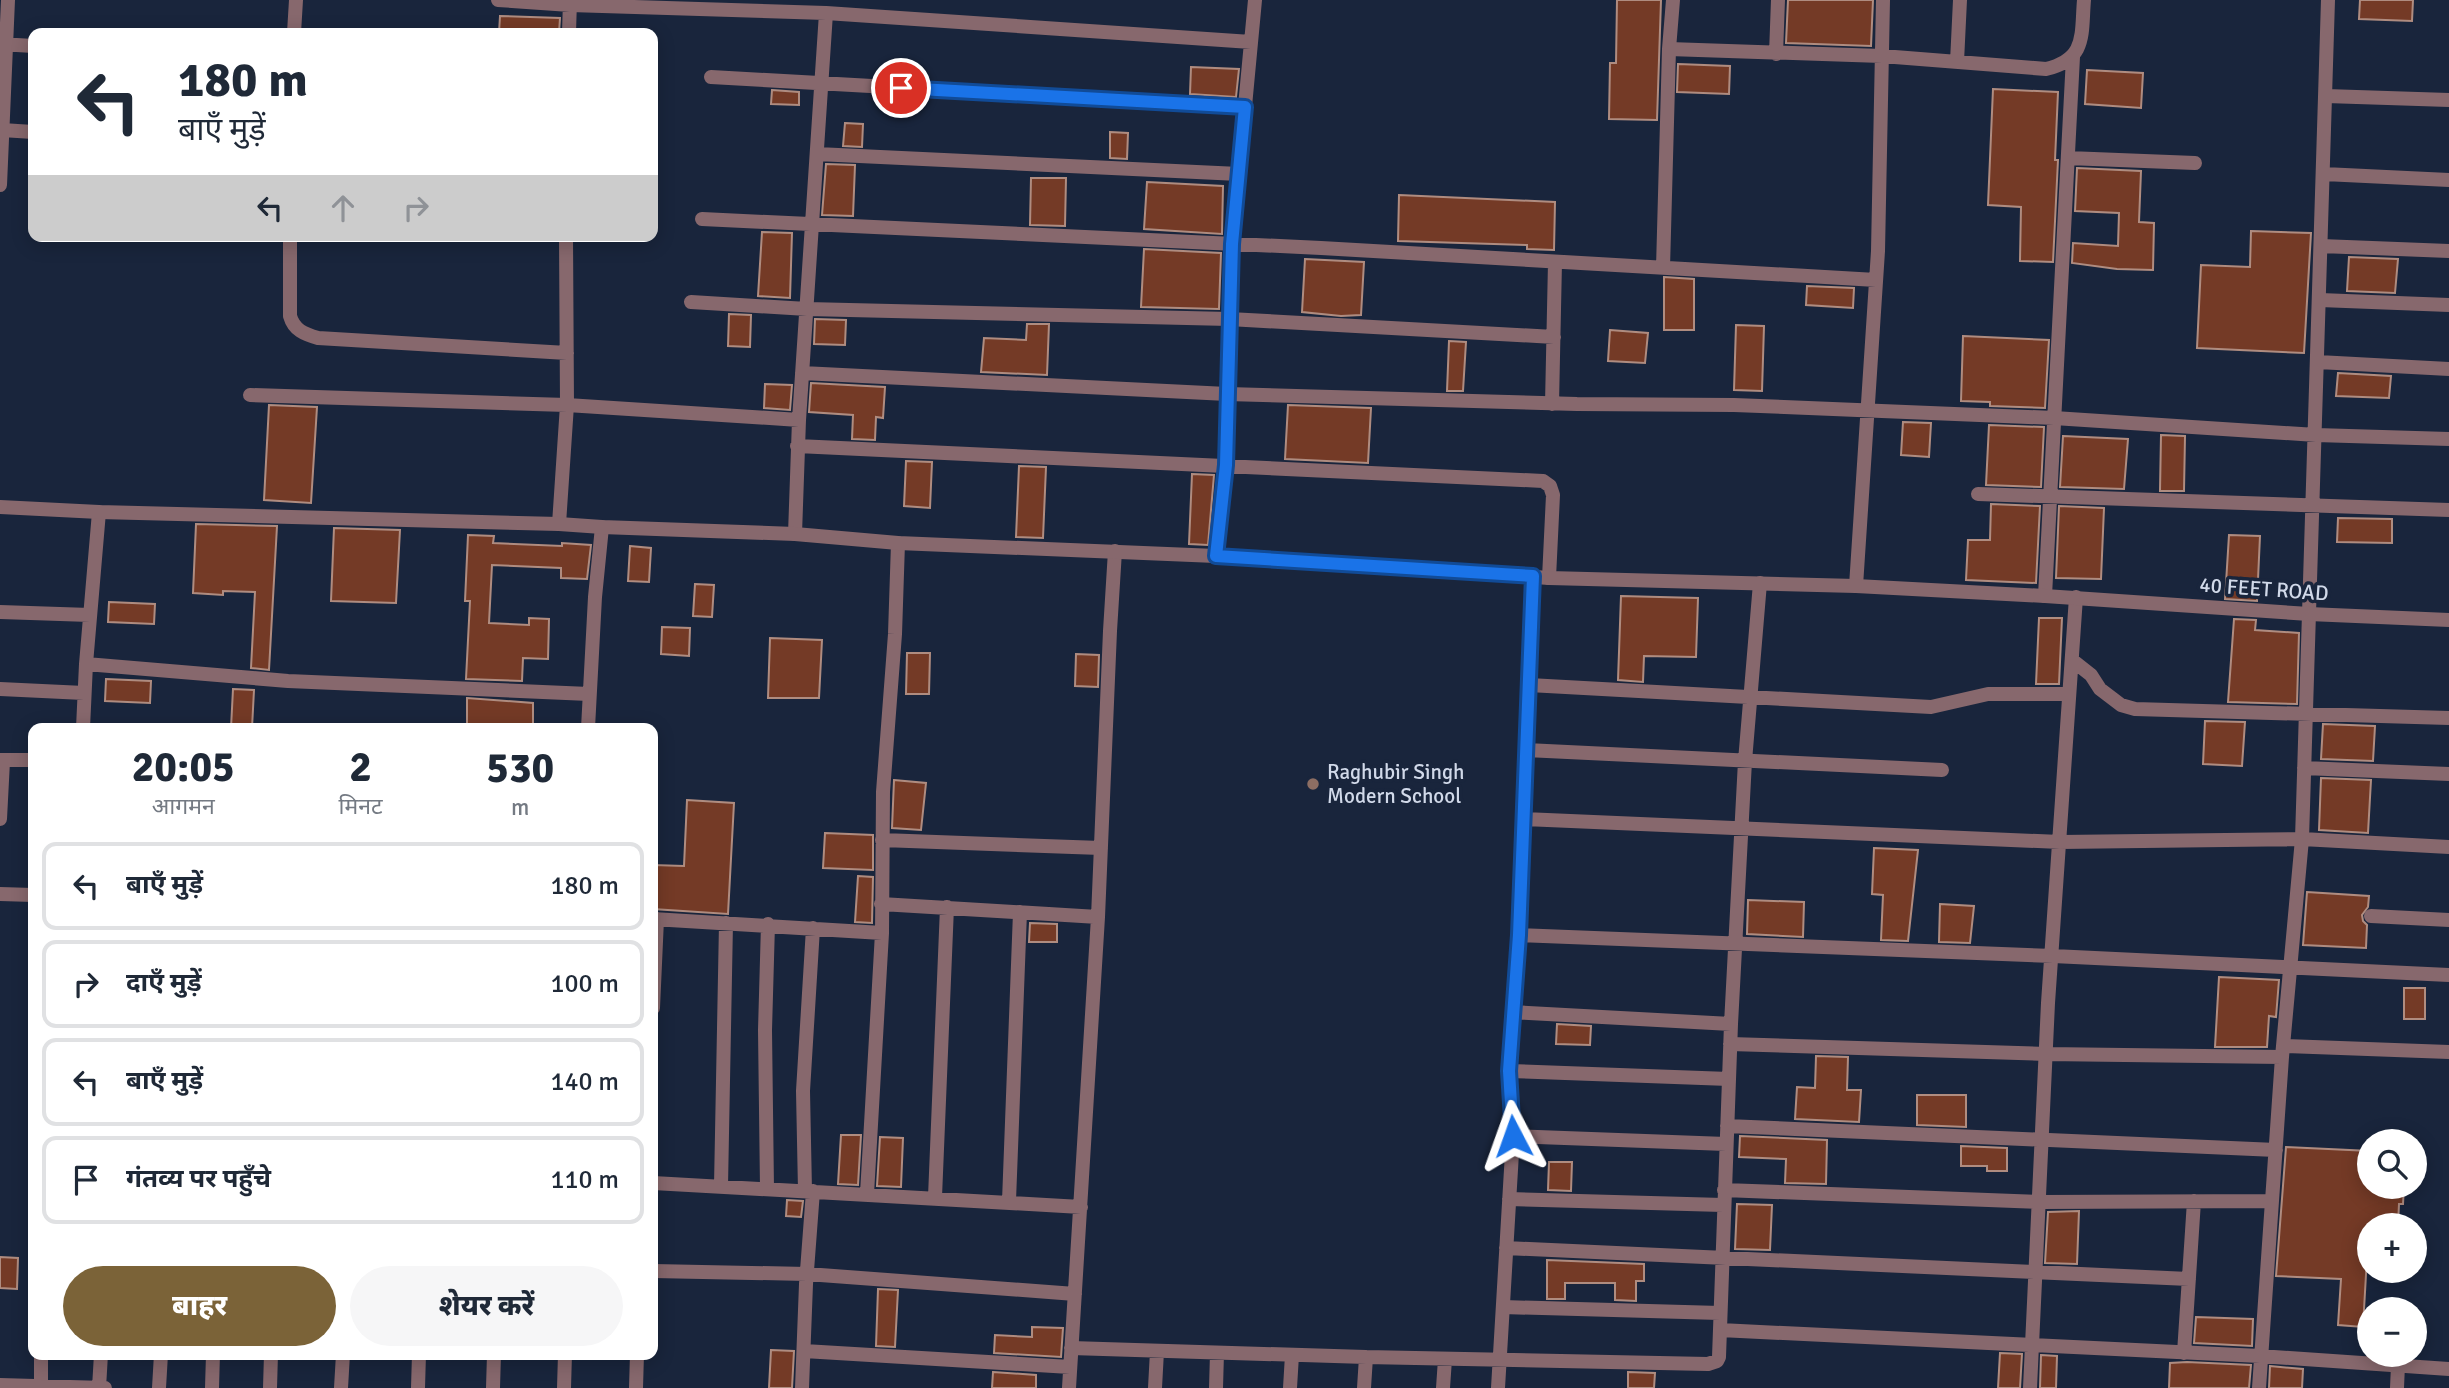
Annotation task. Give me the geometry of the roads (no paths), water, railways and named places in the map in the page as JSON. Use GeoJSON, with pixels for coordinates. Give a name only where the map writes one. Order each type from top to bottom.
{"type":"FeatureCollection","features":[{"type":"Feature","properties":{"kind":"street"},"geometry":{"type":"LineString","coordinates":[[0,185],[3,44],[8,0]]}},
{"type":"Feature","properties":{"kind":"street"},"geometry":{"type":"LineString","coordinates":[[294,28],[296,0]]}},
{"type":"Feature","properties":{"kind":"street"},"geometry":{"type":"LineString","coordinates":[[498,0],[827,13],[848,7],[1251,42]]}},
{"type":"Feature","properties":{"kind":"street"},"geometry":{"type":"LineString","coordinates":[[1216,556],[1226,465],[1232,244],[1255,0]]}},
{"type":"Feature","properties":{"kind":"street"},"geometry":{"type":"LineString","coordinates":[[1663,268],[1673,0]]}},
{"type":"Feature","properties":{"kind":"street"},"geometry":{"type":"LineString","coordinates":[[1776,54],[1778,0]]}},
{"type":"Feature","properties":{"kind":"street"},"geometry":{"type":"LineString","coordinates":[[1856,586],[1876,280],[1883,0]]}},
{"type":"Feature","properties":{"kind":"street"},"geometry":{"type":"LineString","coordinates":[[1957,62],[1960,0]]}},
{"type":"Feature","properties":{"kind":"street"},"geometry":{"type":"LineString","coordinates":[[1670,49],[1882,56],[2046,69],[2061,65],[2073,57],[2080,46],[2084,0]]}},
{"type":"Feature","properties":{"kind":"street"},"geometry":{"type":"LineString","coordinates":[[2259,1388],[2283,1052],[2302,839],[2328,0]]}},
{"type":"Feature","properties":{"kind":"street"},"geometry":{"type":"LineString","coordinates":[[569,28],[570,2]]}},
{"type":"Feature","properties":{"kind":"street"},"geometry":{"type":"LineString","coordinates":[[795,534],[797,446],[827,13]]}},
{"type":"Feature","properties":{"kind":"street"},"geometry":{"type":"LineString","coordinates":[[3,44],[28,46]]}},
{"type":"Feature","properties":{"kind":"street"},"geometry":{"type":"LineString","coordinates":[[2045,596],[2073,57]]}},
{"type":"Feature","properties":{"kind":"street"},"geometry":{"type":"LineString","coordinates":[[711,77],[1245,107]]}},
{"type":"Feature","properties":{"kind":"street"},"geometry":{"type":"LineString","coordinates":[[2326,96],[2449,100]]}},
{"type":"Feature","properties":{"kind":"street"},"geometry":{"type":"LineString","coordinates":[[2,130],[28,132]]}},
{"type":"Feature","properties":{"kind":"street"},"geometry":{"type":"LineString","coordinates":[[817,154],[1239,174]]}},
{"type":"Feature","properties":{"kind":"street"},"geometry":{"type":"LineString","coordinates":[[2068,158],[2195,163]]}},
{"type":"Feature","properties":{"kind":"street"},"geometry":{"type":"LineString","coordinates":[[2323,174],[2449,180]]}},
{"type":"Feature","properties":{"kind":"street"},"geometry":{"type":"LineString","coordinates":[[702,219],[1232,244],[1876,280]]}},
{"type":"Feature","properties":{"kind":"street"},"geometry":{"type":"LineString","coordinates":[[290,242],[290,316],[293,324],[304,334],[318,338],[567,354]]}},
{"type":"Feature","properties":{"kind":"street"},"geometry":{"type":"LineString","coordinates":[[559,524],[567,405],[566,242]]}},
{"type":"Feature","properties":{"kind":"street"},"geometry":{"type":"LineString","coordinates":[[2321,246],[2449,251]]}},
{"type":"Feature","properties":{"kind":"street"},"geometry":{"type":"LineString","coordinates":[[1552,404],[1555,262]]}},
{"type":"Feature","properties":{"kind":"street"},"geometry":{"type":"LineString","coordinates":[[2320,300],[2449,305]]}},
{"type":"Feature","properties":{"kind":"street"},"geometry":{"type":"LineString","coordinates":[[691,302],[807,309],[1229,319],[1554,337]]}},
{"type":"Feature","properties":{"kind":"street"},"geometry":{"type":"LineString","coordinates":[[2318,362],[2449,369]]}},
{"type":"Feature","properties":{"kind":"street"},"geometry":{"type":"LineString","coordinates":[[802,373],[1227,394],[1552,404],[1734,405],[2054,418],[2316,435],[2449,439]]}},
{"type":"Feature","properties":{"kind":"street"},"geometry":{"type":"LineString","coordinates":[[250,395],[567,405],[799,420]]}},
{"type":"Feature","properties":{"kind":"street"},"geometry":{"type":"LineString","coordinates":[[797,446],[1543,481],[1550,486],[1553,495],[1549,578]]}},
{"type":"Feature","properties":{"kind":"street"},"geometry":{"type":"LineString","coordinates":[[1978,494],[2449,510]]}},
{"type":"Feature","properties":{"kind":"street","name":"40 FEET ROAD"},"geometry":{"type":"LineString","coordinates":[[0,507],[795,534],[898,543],[1216,556],[1549,578],[1856,586],[2449,620]]}},
{"type":"Feature","properties":{"kind":"street"},"geometry":{"type":"LineString","coordinates":[[83,723],[99,512]]}},
{"type":"Feature","properties":{"kind":"street"},"geometry":{"type":"LineString","coordinates":[[588,723],[602,527]]}},
{"type":"Feature","properties":{"kind":"street"},"geometry":{"type":"LineString","coordinates":[[867,1194],[882,933],[883,792],[895,634],[898,543]]}},
{"type":"Feature","properties":{"kind":"street"},"geometry":{"type":"LineString","coordinates":[[1069,1388],[1098,917],[1115,551]]}},
{"type":"Feature","properties":{"kind":"street"},"geometry":{"type":"LineString","coordinates":[[1498,1388],[1513,1136],[1509,1071],[1519,935],[1533,576]]}},
{"type":"Feature","properties":{"kind":"street"},"geometry":{"type":"LineString","coordinates":[[1071,1348],[1445,1359],[1713,1363],[1719,1357],[1731,1024],[1745,761],[1760,583]]}},
{"type":"Feature","properties":{"kind":"street"},"geometry":{"type":"LineString","coordinates":[[2031,1388],[2046,1054],[2076,597]]}},
{"type":"Feature","properties":{"kind":"street"},"geometry":{"type":"LineString","coordinates":[[0,612],[90,615]]}},
{"type":"Feature","properties":{"kind":"street"},"geometry":{"type":"LineString","coordinates":[[2072,660],[2121,705],[2135,709],[2449,719]]}},
{"type":"Feature","properties":{"kind":"street"},"geometry":{"type":"LineString","coordinates":[[86,664],[288,681],[589,694]]}},
{"type":"Feature","properties":{"kind":"street"},"geometry":{"type":"LineString","coordinates":[[1529,685],[1931,707],[1988,694],[2070,694]]}},
{"type":"Feature","properties":{"kind":"street"},"geometry":{"type":"LineString","coordinates":[[0,689],[84,693]]}},
{"type":"Feature","properties":{"kind":"street"},"geometry":{"type":"LineString","coordinates":[[1526,750],[1942,770]]}},
{"type":"Feature","properties":{"kind":"street"},"geometry":{"type":"LineString","coordinates":[[0,819],[2,760],[28,760]]}},
{"type":"Feature","properties":{"kind":"street"},"geometry":{"type":"LineString","coordinates":[[2304,768],[2449,774]]}},
{"type":"Feature","properties":{"kind":"street"},"geometry":{"type":"LineString","coordinates":[[1523,818],[2060,842],[2302,839],[2449,847]]}},
{"type":"Feature","properties":{"kind":"street"},"geometry":{"type":"LineString","coordinates":[[882,839],[1101,848]]}},
{"type":"Feature","properties":{"kind":"street"},"geometry":{"type":"LineString","coordinates":[[0,894],[28,895]]}},
{"type":"Feature","properties":{"kind":"street"},"geometry":{"type":"LineString","coordinates":[[881,904],[1098,917]]}},
{"type":"Feature","properties":{"kind":"street"},"geometry":{"type":"LineString","coordinates":[[935,1197],[947,907]]}},
{"type":"Feature","properties":{"kind":"street"},"geometry":{"type":"LineString","coordinates":[[1009,1201],[1020,912]]}},
{"type":"Feature","properties":{"kind":"street"},"geometry":{"type":"LineString","coordinates":[[2371,916],[2449,920]]}},
{"type":"Feature","properties":{"kind":"street"},"geometry":{"type":"LineString","coordinates":[[658,919],[882,933]]}},
{"type":"Feature","properties":{"kind":"street"},"geometry":{"type":"LineString","coordinates":[[721,1186],[726,923]]}},
{"type":"Feature","properties":{"kind":"street"},"geometry":{"type":"LineString","coordinates":[[767,1189],[765,1030],[768,924]]}},
{"type":"Feature","properties":{"kind":"street"},"geometry":{"type":"LineString","coordinates":[[802,1388],[809,1191],[803,1091],[813,928]]}},
{"type":"Feature","properties":{"kind":"street"},"geometry":{"type":"LineString","coordinates":[[1519,935],[2449,975]]}},
{"type":"Feature","properties":{"kind":"street"},"geometry":{"type":"LineString","coordinates":[[1512,1013],[1731,1024]]}},
{"type":"Feature","properties":{"kind":"street"},"geometry":{"type":"LineString","coordinates":[[1730,1044],[2046,1054],[2449,1052]]}},
{"type":"Feature","properties":{"kind":"street"},"geometry":{"type":"LineString","coordinates":[[1509,1071],[1729,1079]]}},
{"type":"Feature","properties":{"kind":"street"},"geometry":{"type":"LineString","coordinates":[[1727,1126],[2276,1150]]}},
{"type":"Feature","properties":{"kind":"street"},"geometry":{"type":"LineString","coordinates":[[1513,1136],[1726,1144]]}},
{"type":"Feature","properties":{"kind":"street"},"geometry":{"type":"LineString","coordinates":[[658,1183],[1081,1207]]}},
{"type":"Feature","properties":{"kind":"street"},"geometry":{"type":"LineString","coordinates":[[1724,1190],[2040,1202],[2272,1200]]}},
{"type":"Feature","properties":{"kind":"street"},"geometry":{"type":"LineString","coordinates":[[1510,1199],[1723,1205]]}},
{"type":"Feature","properties":{"kind":"street"},"geometry":{"type":"LineString","coordinates":[[2184,1353],[2194,1201]]}},
{"type":"Feature","properties":{"kind":"street"},"geometry":{"type":"LineString","coordinates":[[1506,1248],[2189,1279]]}},
{"type":"Feature","properties":{"kind":"street"},"geometry":{"type":"LineString","coordinates":[[658,1270],[807,1274],[1076,1294]]}},
{"type":"Feature","properties":{"kind":"street"},"geometry":{"type":"LineString","coordinates":[[1503,1307],[1720,1313]]}},
{"type":"Feature","properties":{"kind":"street"},"geometry":{"type":"LineString","coordinates":[[1720,1331],[2260,1356],[2357,1363]]}},
{"type":"Feature","properties":{"kind":"street"},"geometry":{"type":"LineString","coordinates":[[804,1351],[1070,1367]]}},
{"type":"Feature","properties":{"kind":"street"},"geometry":{"type":"LineString","coordinates":[[1155,1388],[1157,1351]]}},
{"type":"Feature","properties":{"kind":"street"},"geometry":{"type":"LineString","coordinates":[[1216,1388],[1217,1353]]}},
{"type":"Feature","properties":{"kind":"street"},"geometry":{"type":"LineString","coordinates":[[1290,1388],[1292,1355]]}},
{"type":"Feature","properties":{"kind":"street"},"geometry":{"type":"LineString","coordinates":[[1364,1388],[1366,1357]]}},
{"type":"Feature","properties":{"kind":"street"},"geometry":{"type":"LineString","coordinates":[[1443,1388],[1445,1359]]}},
{"type":"Feature","properties":{"kind":"street"},"geometry":{"type":"LineString","coordinates":[[41,1360],[41,1387]]}},
{"type":"Feature","properties":{"kind":"street"},"geometry":{"type":"LineString","coordinates":[[99,1388],[101,1360]]}},
{"type":"Feature","properties":{"kind":"street"},"geometry":{"type":"LineString","coordinates":[[159,1388],[161,1360]]}},
{"type":"Feature","properties":{"kind":"street"},"geometry":{"type":"LineString","coordinates":[[212,1388],[213,1360]]}},
{"type":"Feature","properties":{"kind":"street"},"geometry":{"type":"LineString","coordinates":[[270,1388],[271,1360]]}},
{"type":"Feature","properties":{"kind":"street"},"geometry":{"type":"LineString","coordinates":[[341,1388],[343,1360]]}},
{"type":"Feature","properties":{"kind":"street"},"geometry":{"type":"LineString","coordinates":[[418,1388],[419,1360]]}},
{"type":"Feature","properties":{"kind":"street"},"geometry":{"type":"LineString","coordinates":[[493,1388],[494,1360]]}},
{"type":"Feature","properties":{"kind":"street"},"geometry":{"type":"LineString","coordinates":[[564,1388],[565,1360]]}},
{"type":"Feature","properties":{"kind":"street"},"geometry":{"type":"LineString","coordinates":[[636,1388],[637,1360]]}},
{"type":"Feature","properties":{"kind":"street"},"geometry":{"type":"LineString","coordinates":[[2397,1388],[2398,1367]]}},
{"type":"Feature","properties":{"kind":"street"},"geometry":{"type":"LineString","coordinates":[[2415,1367],[2449,1369]]}},
{"type":"Feature","properties":{"kind":"street"},"geometry":{"type":"LineString","coordinates":[[0,1385],[105,1388]]}},
{"type":"Feature","properties":{"kind":"place","name":"Raghubir Singh Modern School"},"geometry":{"type":"Point","coordinates":[1313,784]}}]}
